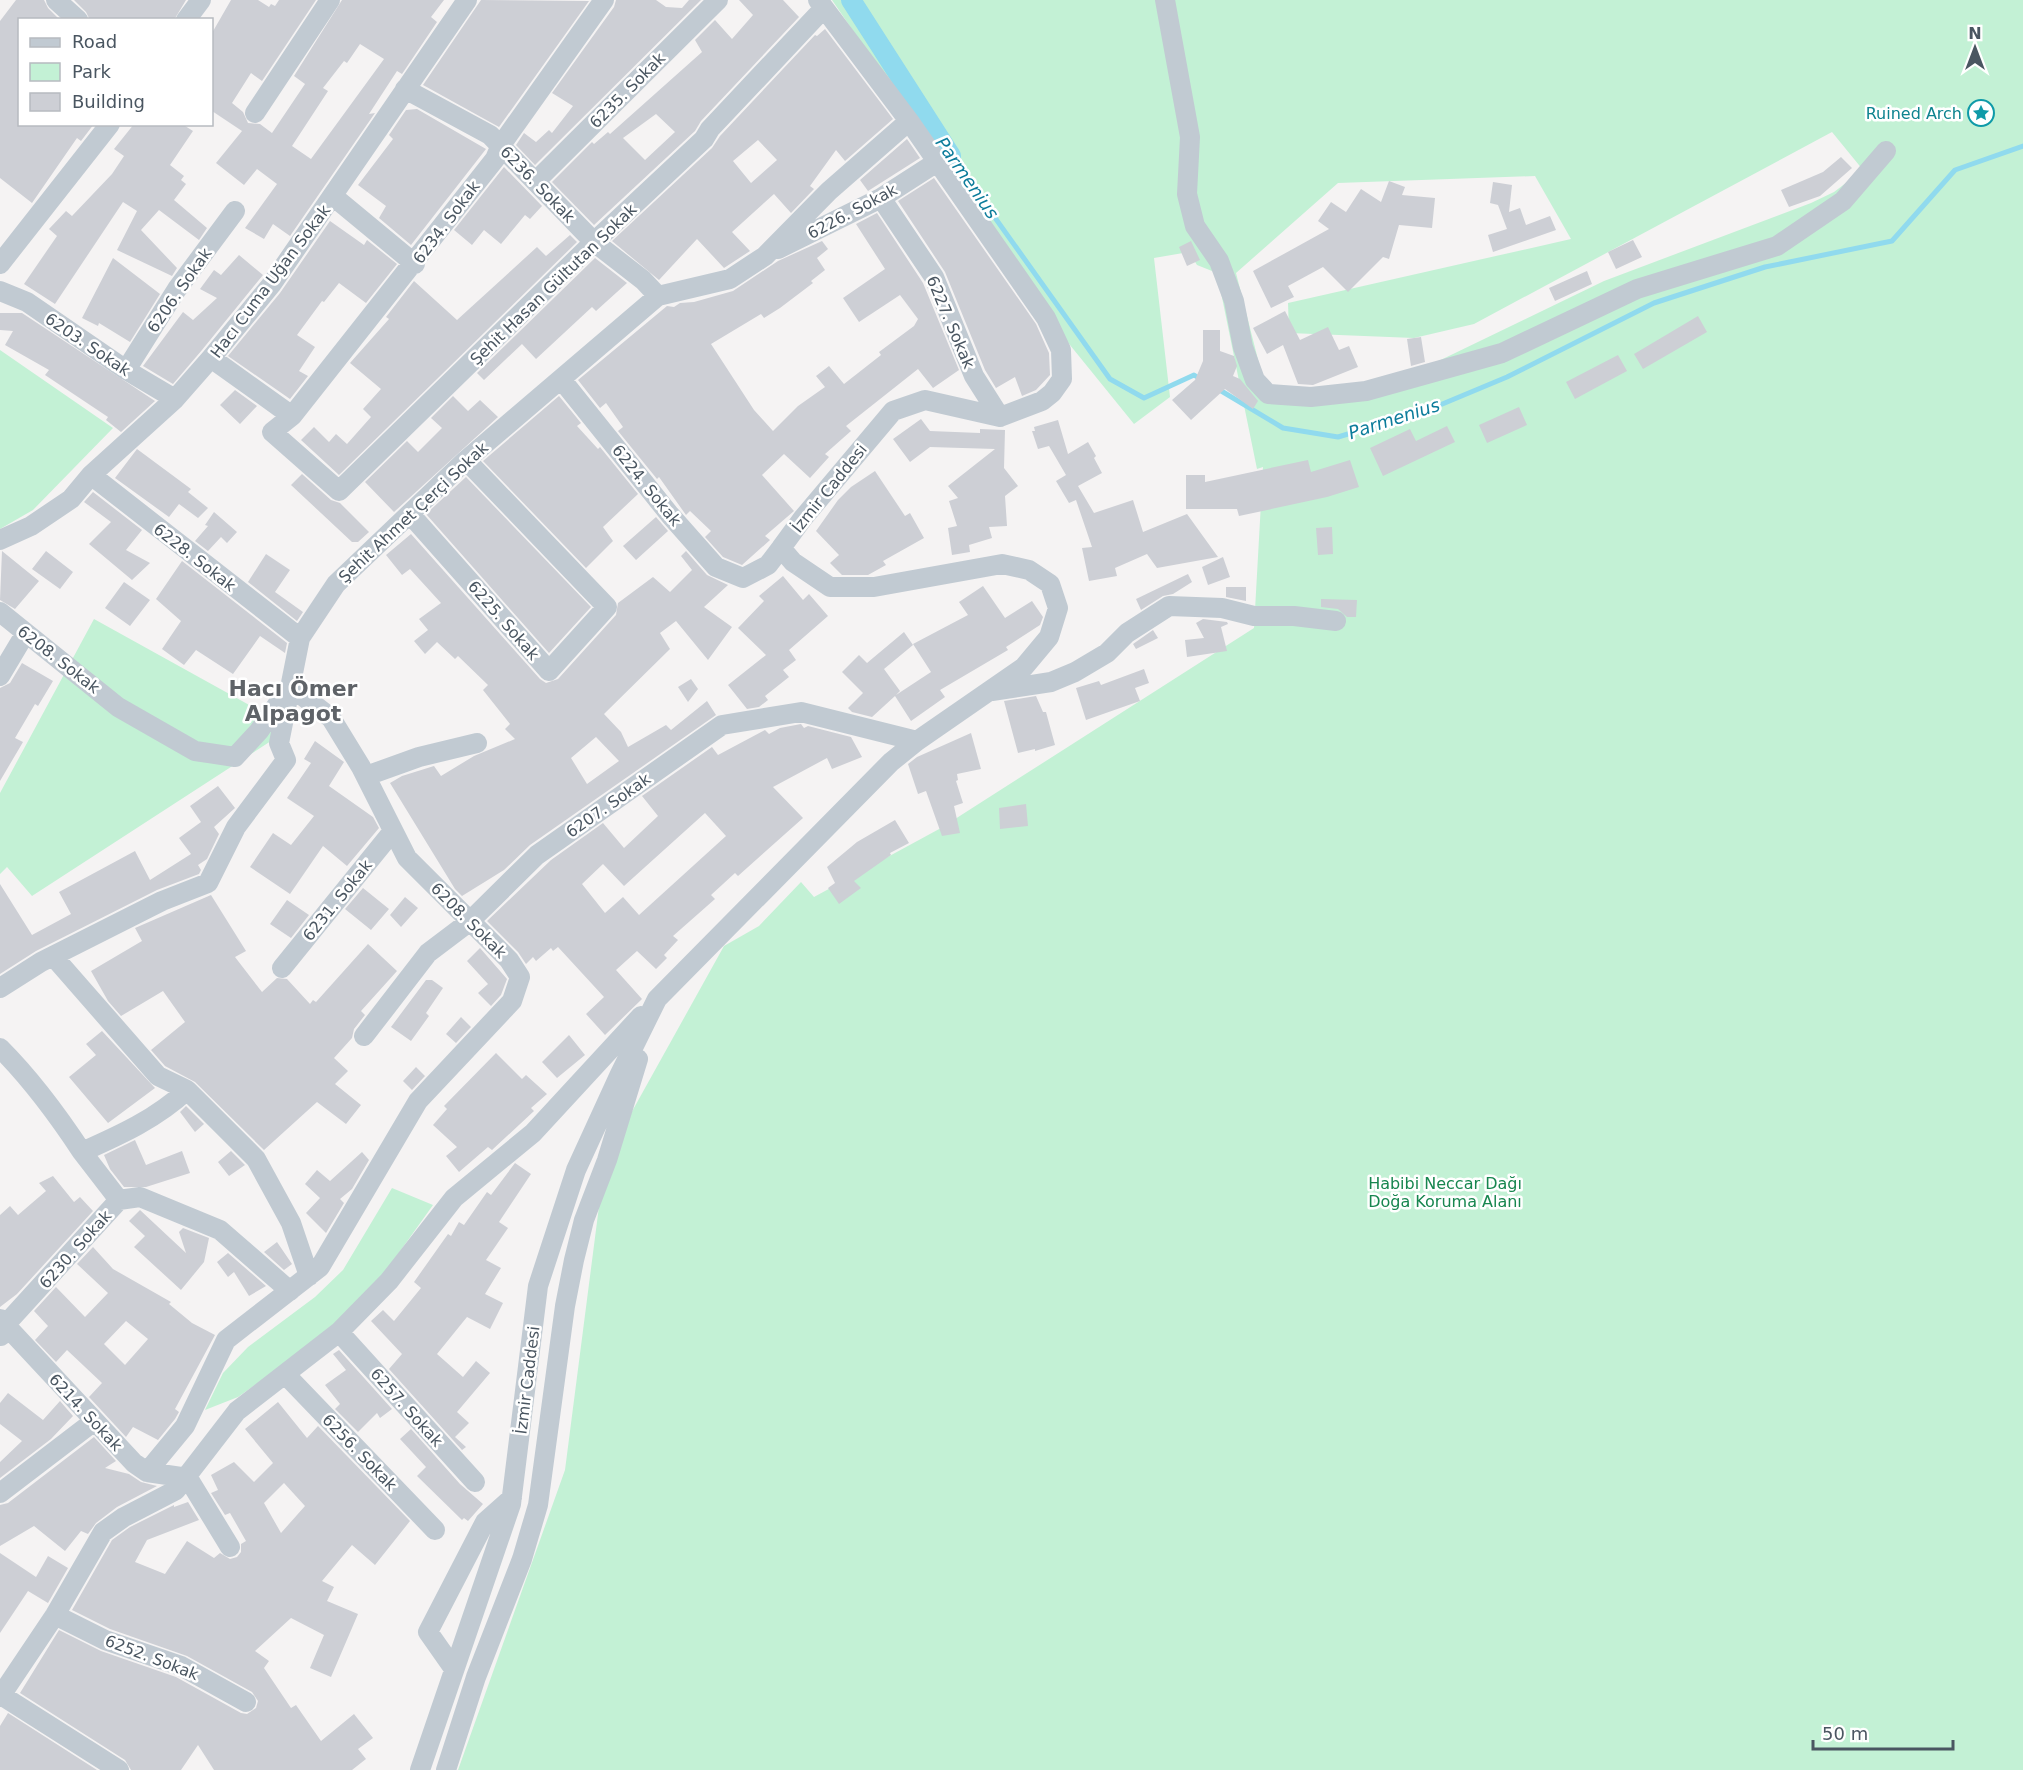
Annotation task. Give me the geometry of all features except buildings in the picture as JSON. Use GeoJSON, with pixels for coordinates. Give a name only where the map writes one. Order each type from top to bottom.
{"type":"FeatureCollection","features":[{"type":"Feature","properties":{"kind":"street"},"geometry":{"type":"LineString","coordinates":[[56,0],[76,18]]}},
{"type":"Feature","properties":{"kind":"street"},"geometry":{"type":"LineString","coordinates":[[188,18],[201,0]]}},
{"type":"Feature","properties":{"kind":"street"},"geometry":{"type":"LineString","coordinates":[[255,113],[330,0]]}},
{"type":"Feature","properties":{"kind":"street","name":"Hacı Cuma Uğan Sokak"},"geometry":{"type":"LineString","coordinates":[[0,540],[32,526],[71,499],[91,475],[175,399],[211,358],[271,285],[334,197],[467,0]]}},
{"type":"Feature","properties":{"kind":"street","name":"6234. Sokak"},"geometry":{"type":"LineString","coordinates":[[272,432],[292,416],[415,264],[495,159],[501,145],[604,0]]}},
{"type":"Feature","properties":{"kind":"street","name":"6235. Sokak"},"geometry":{"type":"LineString","coordinates":[[536,181],[718,0]]}},
{"type":"Feature","properties":{"kind":"street"},"geometry":{"type":"LineString","coordinates":[[1164,0],[1190,137],[1187,194],[1195,226],[1219,261],[1234,301],[1243,346],[1255,380],[1268,394],[1311,397],[1366,391],[1502,353],[1637,289],[1777,246],[1843,201],[1886,151]]}},
{"type":"Feature","properties":{"kind":"street"},"geometry":{"type":"LineString","coordinates":[[820,4],[938,162],[1046,318],[1061,350],[1062,379],[1052,393],[1042,401],[1000,417]]}},
{"type":"Feature","properties":{"kind":"street","name":"Şehit Hasan Gültutan Sokak"},"geometry":{"type":"LineString","coordinates":[[272,432],[339,491],[594,242],[704,139],[710,129],[820,4]]}},
{"type":"Feature","properties":{"kind":"street","name":"6236. Sokak"},"geometry":{"type":"LineString","coordinates":[[405,89],[464,119],[501,145],[594,242],[643,280],[658,296]]}},
{"type":"Feature","properties":{"kind":"street","name":"Şehit Ahmet Çerçi Sokak"},"geometry":{"type":"LineString","coordinates":[[0,988],[53,956],[162,902],[208,883],[236,827],[286,760],[279,743],[300,638],[336,584],[466,460],[658,296],[730,279],[765,256],[829,191],[909,121]]}},
{"type":"Feature","properties":{"kind":"street"},"geometry":{"type":"LineString","coordinates":[[0,264],[108,126]]}},
{"type":"Feature","properties":{"kind":"street","name":"6226. Sokak"},"geometry":{"type":"LineString","coordinates":[[765,256],[881,198],[938,162]]}},
{"type":"Feature","properties":{"kind":"street"},"geometry":{"type":"LineString","coordinates":[[334,197],[415,264]]}},
{"type":"Feature","properties":{"kind":"street","name":"6227. Sokak"},"geometry":{"type":"LineString","coordinates":[[881,198],[934,278],[974,376],[1000,417]]}},
{"type":"Feature","properties":{"kind":"street","name":"6206. Sokak"},"geometry":{"type":"LineString","coordinates":[[126,370],[177,289],[235,212]]}},
{"type":"Feature","properties":{"kind":"street","name":"6203. Sokak"},"geometry":{"type":"LineString","coordinates":[[0,291],[27,302],[126,370],[175,399]]}},
{"type":"Feature","properties":{"kind":"street"},"geometry":{"type":"LineString","coordinates":[[211,358],[292,416]]}},
{"type":"Feature","properties":{"kind":"street","name":"6224. Sokak"},"geometry":{"type":"LineString","coordinates":[[561,379],[716,567],[743,578],[768,565],[781,548]]}},
{"type":"Feature","properties":{"kind":"street","name":"İzmir Caddesi"},"geometry":{"type":"LineString","coordinates":[[420,1770],[496,1552],[512,1498],[538,1287],[576,1170],[657,999],[891,762],[917,741],[1024,666],[1049,637],[1058,608],[1050,584],[1029,570],[1002,564],[874,587],[830,587],[793,562],[781,548],[802,518],[894,411],[925,400],[1000,417]]}},
{"type":"Feature","properties":{"kind":"street","name":"6225. Sokak"},"geometry":{"type":"LineString","coordinates":[[410,514],[520,641],[549,670],[607,607],[466,460]]}},
{"type":"Feature","properties":{"kind":"street","name":"6228. Sokak"},"geometry":{"type":"LineString","coordinates":[[91,475],[300,638]]}},
{"type":"Feature","properties":{"kind":"street"},"geometry":{"type":"LineString","coordinates":[[988,692],[1051,682],[1075,672],[1107,653],[1127,633],[1169,606],[1222,608],[1254,616],[1294,616],[1336,621]]}},
{"type":"Feature","properties":{"kind":"street","name":"6208. Sokak"},"geometry":{"type":"LineString","coordinates":[[0,612],[118,707],[195,751],[235,757],[259,731],[290,686],[331,718],[366,776],[407,858],[509,960],[520,977],[512,1001],[418,1101],[342,1234],[320,1267],[226,1340],[185,1426],[147,1472]]}},
{"type":"Feature","properties":{"kind":"street"},"geometry":{"type":"LineString","coordinates":[[0,676],[26,634]]}},
{"type":"Feature","properties":{"kind":"street","name":"6207. Sokak"},"geometry":{"type":"LineString","coordinates":[[364,1036],[428,953],[469,922],[537,855],[722,725],[801,712],[917,741]]}},
{"type":"Feature","properties":{"kind":"street"},"geometry":{"type":"LineString","coordinates":[[366,776],[418,757],[477,743]]}},
{"type":"Feature","properties":{"kind":"street","name":"6231. Sokak"},"geometry":{"type":"LineString","coordinates":[[282,968],[393,831]]}},
{"type":"Feature","properties":{"kind":"street"},"geometry":{"type":"LineString","coordinates":[[53,956],[158,1076],[187,1090],[256,1159],[291,1223],[309,1276]]}},
{"type":"Feature","properties":{"kind":"street"},"geometry":{"type":"LineString","coordinates":[[119,1770],[1,1696],[56,1615],[103,1532],[124,1517],[166,1498],[188,1478],[237,1411],[339,1332],[389,1281],[454,1198],[533,1133],[657,999]]}},
{"type":"Feature","properties":{"kind":"street","name":"İzmir Caddesi"},"geometry":{"type":"LineString","coordinates":[[446,1770],[476,1677],[522,1559],[538,1505],[565,1306],[579,1240],[657,999]]}},
{"type":"Feature","properties":{"kind":"street","name":"6230. Sokak"},"geometry":{"type":"LineString","coordinates":[[0,1048],[34,1084],[119,1200],[2,1327]]}},
{"type":"Feature","properties":{"kind":"street"},"geometry":{"type":"LineString","coordinates":[[82,1152],[128,1132],[167,1109],[187,1090]]}},
{"type":"Feature","properties":{"kind":"street"},"geometry":{"type":"LineString","coordinates":[[119,1200],[140,1197],[220,1230],[290,1291]]}},
{"type":"Feature","properties":{"kind":"street","name":"6214. Sokak"},"geometry":{"type":"LineString","coordinates":[[2,1327],[125,1455],[147,1472],[188,1478]]}},
{"type":"Feature","properties":{"kind":"street","name":"6257. Sokak"},"geometry":{"type":"LineString","coordinates":[[339,1332],[475,1482]]}},
{"type":"Feature","properties":{"kind":"street","name":"6256. Sokak"},"geometry":{"type":"LineString","coordinates":[[285,1374],[435,1530]]}},
{"type":"Feature","properties":{"kind":"street"},"geometry":{"type":"LineString","coordinates":[[0,1493],[93,1422]]}},
{"type":"Feature","properties":{"kind":"street"},"geometry":{"type":"LineString","coordinates":[[188,1478],[230,1547]]}},
{"type":"Feature","properties":{"kind":"street"},"geometry":{"type":"LineString","coordinates":[[454,1669],[428,1632],[486,1522],[512,1498]]}},
{"type":"Feature","properties":{"kind":"street","name":"6252. Sokak"},"geometry":{"type":"LineString","coordinates":[[56,1615],[105,1640],[181,1666],[246,1702]]}},
{"type":"Feature","properties":{"kind":"green space","name":"Habibi Neccar Dağı Doğa Koruma Alanı"},"geometry":{"type":"Polygon","coordinates":[[[832,0],[2023,0],[2023,1770],[458,1770],[565,1470],[605,1160],[724,946],[759,926],[801,882],[814,897],[941,828],[1254,628],[1263,467],[1257,469],[1217,273],[1197,265],[1189,252],[1154,258],[1170,397],[1134,424],[1057,329],[832,0]],[[1832,132],[1474,324],[1414,338],[1289,333],[1288,303],[1571,239],[1535,176],[1338,183],[1236,273],[1266,391],[1287,400],[1422,369],[1604,281],[1811,203],[1834,192],[1863,170],[1832,132]]]}},
{"type":"Feature","properties":{"kind":"green space"},"geometry":{"type":"Polygon","coordinates":[[[0,350],[113,428],[33,510],[0,529],[0,350]]]}},
{"type":"Feature","properties":{"kind":"green space"},"geometry":{"type":"Polygon","coordinates":[[[94,619],[291,728],[32,896],[7,867],[0,874],[0,793],[94,619]]]}},
{"type":"Feature","properties":{"kind":"green space"},"geometry":{"type":"Polygon","coordinates":[[[392,1188],[433,1205],[376,1285],[336,1328],[238,1397],[205,1410],[223,1373],[248,1347],[315,1297],[343,1270],[392,1188]]]}},
{"type":"Feature","properties":{"kind":"waterway","name":"Parmenius"},"geometry":{"type":"LineString","coordinates":[[851,0],[951,156]]}},
{"type":"Feature","properties":{"kind":"waterway","name":"Parmenius"},"geometry":{"type":"LineString","coordinates":[[1218,389],[1283,428],[1338,437],[1428,410],[1507,377],[1654,303],[1765,267],[1892,241],[1955,170],[2023,146]]}},
{"type":"Feature","properties":{"kind":"waterway","name":"Parmenius"},"geometry":{"type":"LineString","coordinates":[[951,156],[1110,379],[1144,398],[1194,375],[1202,380]]}},
{"type":"Feature","properties":{"kind":"place","name":"Ruined Arch"},"geometry":{"type":"Point","coordinates":[1981,113]}},
{"type":"Feature","properties":{"kind":"district","name":"Hacı Ömer Alpagot"},"geometry":{"type":"Point","coordinates":[293,700]}}]}
